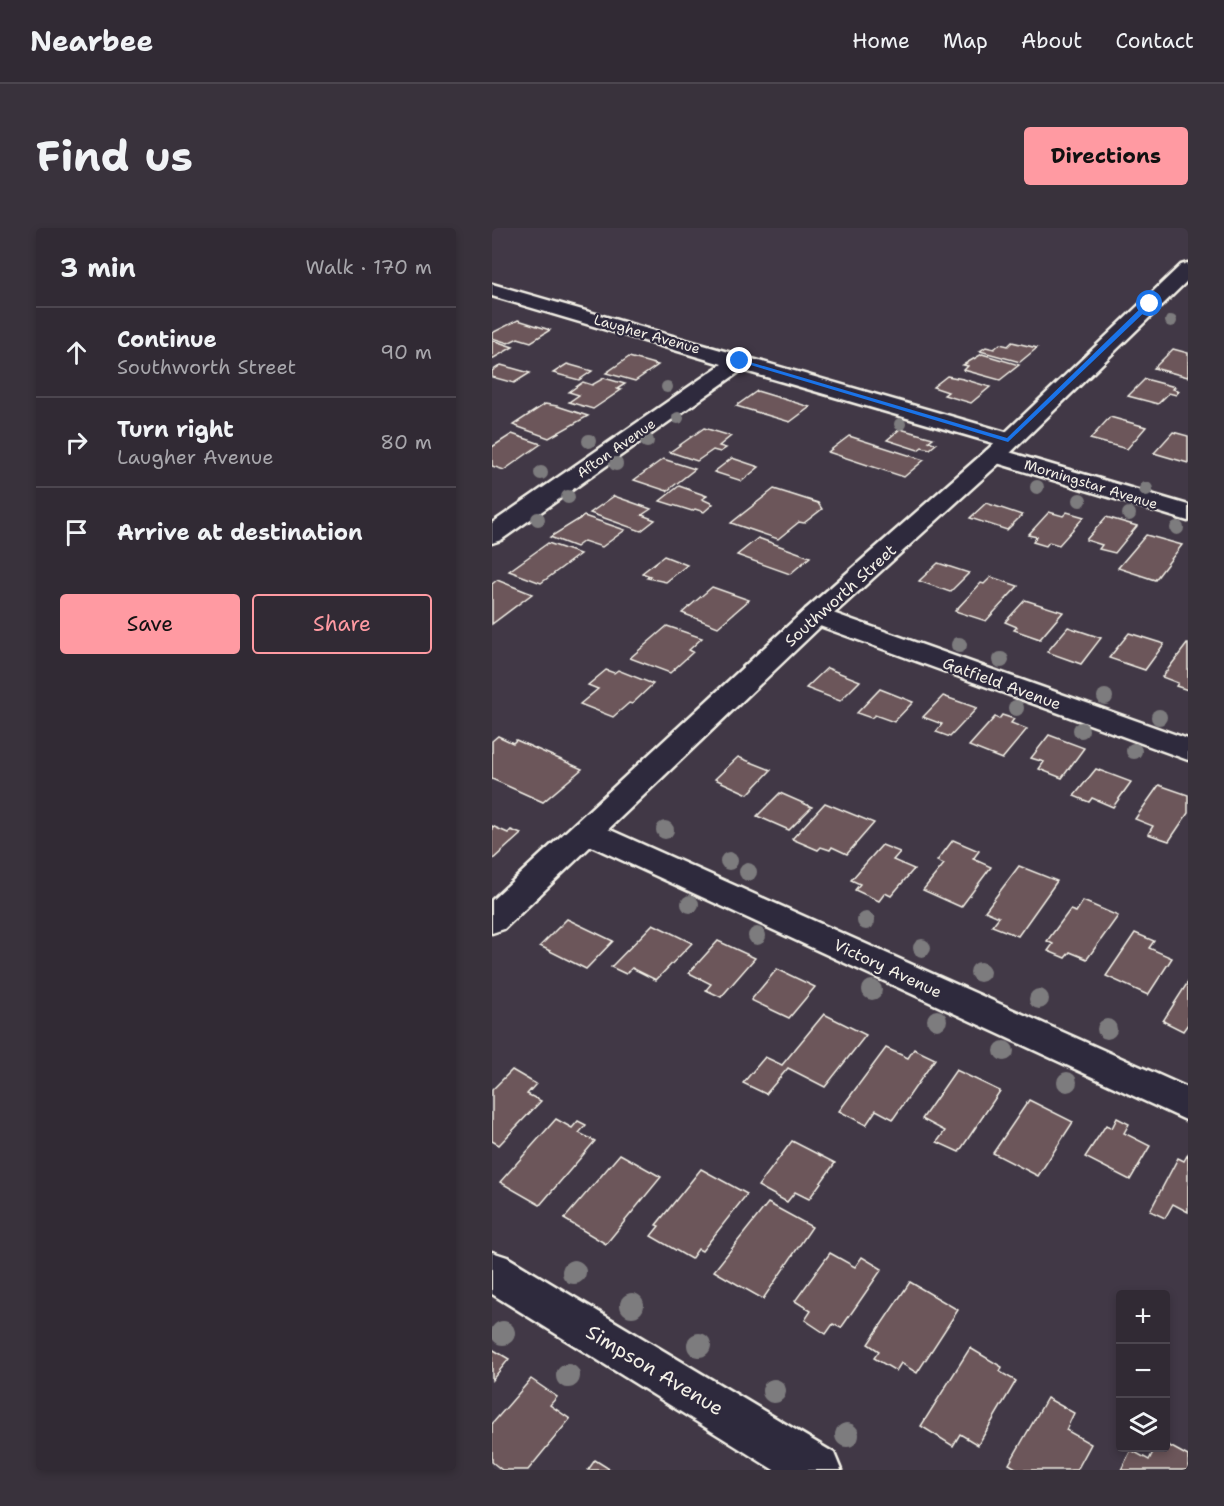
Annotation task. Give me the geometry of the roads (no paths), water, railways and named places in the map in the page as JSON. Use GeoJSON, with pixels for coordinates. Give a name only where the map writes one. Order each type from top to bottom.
{"type":"FeatureCollection","features":[{"type":"Feature","properties":{"kind":"street","name":"Southworth Street"},"geometry":{"type":"LineString","coordinates":[[492,920],[816,615],[1002,448],[1188,269]]}},
{"type":"Feature","properties":{"kind":"street","name":"Laugher Avenue"},"geometry":{"type":"LineString","coordinates":[[496,294],[740,361],[1002,448]]}},
{"type":"Feature","properties":{"kind":"street","name":"Afton Avenue"},"geometry":{"type":"LineString","coordinates":[[492,535],[740,361]]}},
{"type":"Feature","properties":{"kind":"street","name":"Morningstar Avenue"},"geometry":{"type":"LineString","coordinates":[[1002,448],[1188,513]]}},
{"type":"Feature","properties":{"kind":"street","name":"Gatfield Avenue"},"geometry":{"type":"LineString","coordinates":[[816,615],[1188,750]]}},
{"type":"Feature","properties":{"kind":"street","name":"Victory Avenue"},"geometry":{"type":"LineString","coordinates":[[588,831],[1188,1105]]}},
{"type":"Feature","properties":{"kind":"street","name":"Simpson Avenue"},"geometry":{"type":"LineString","coordinates":[[492,1271],[817,1470]]}}]}
